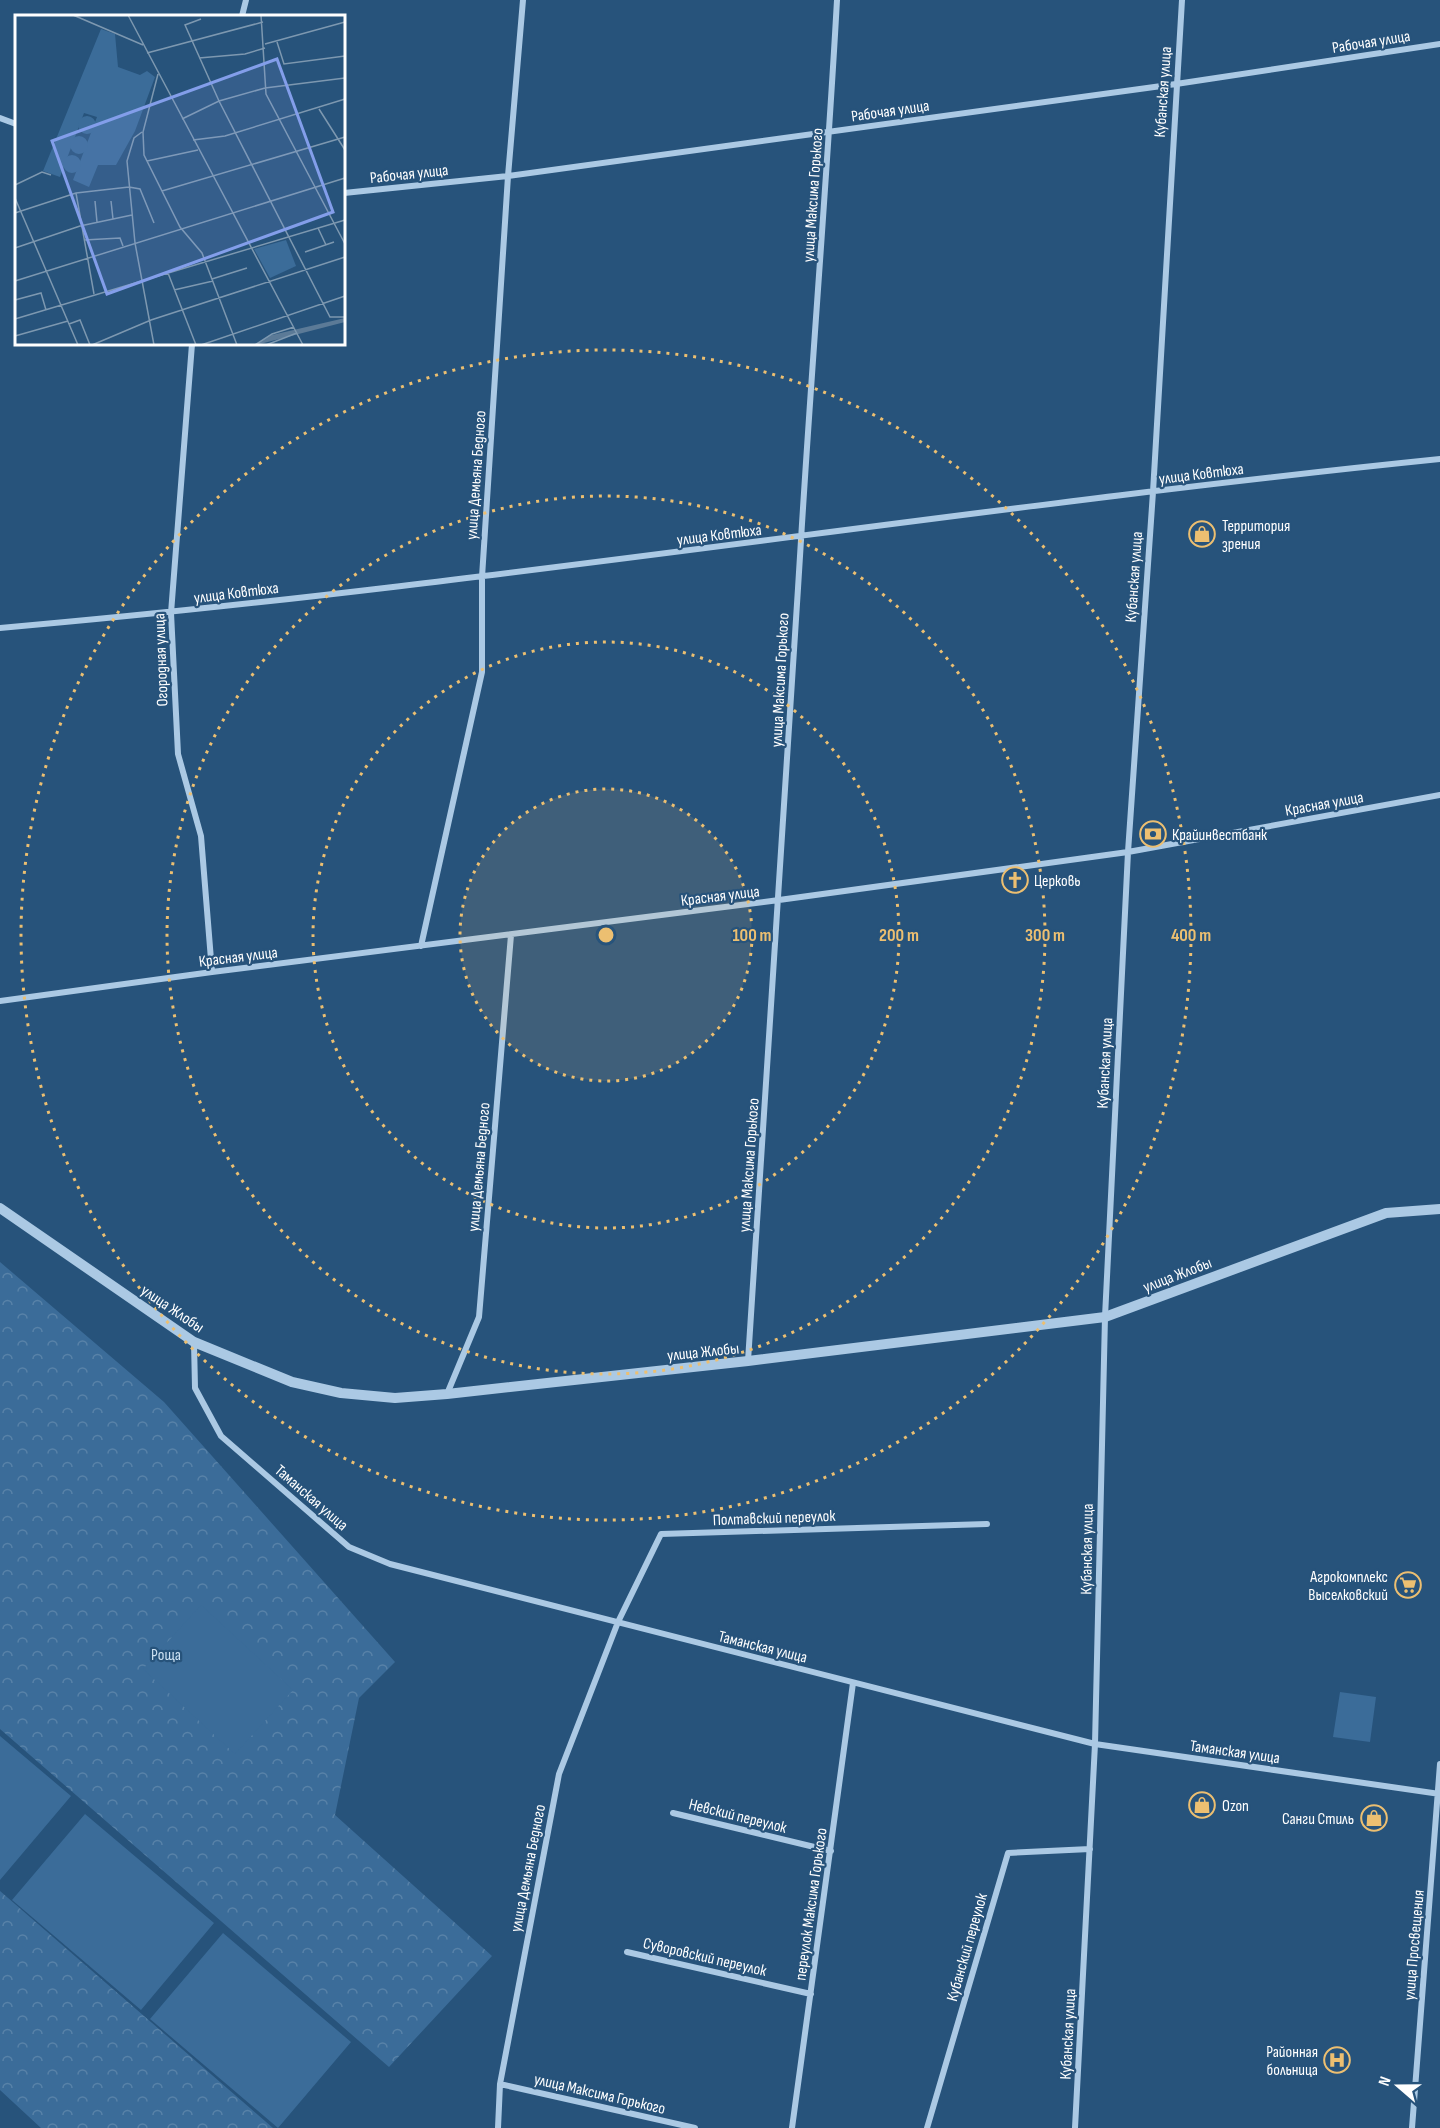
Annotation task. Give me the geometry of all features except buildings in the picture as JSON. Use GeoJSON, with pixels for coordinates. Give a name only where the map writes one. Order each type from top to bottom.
{"type":"FeatureCollection","features":[{"type":"Feature","properties":{"kind":"street"},"geometry":{"type":"LineString","coordinates":[[242,15],[246,0]]}},
{"type":"Feature","properties":{"kind":"street","name":"улица Демьяна Бедного"},"geometry":{"type":"LineString","coordinates":[[421,946],[482,672],[482,577],[508,176],[523,0]]}},
{"type":"Feature","properties":{"kind":"street","name":"улица Максима Горького"},"geometry":{"type":"LineString","coordinates":[[748,1361],[837,0]]}},
{"type":"Feature","properties":{"kind":"street","name":"Кубанская улица"},"geometry":{"type":"LineString","coordinates":[[1075,2128],[1095,1744],[1105,1317],[1128,852],[1153,492],[1182,0]]}},
{"type":"Feature","properties":{"kind":"street","name":"Рабочая улица"},"geometry":{"type":"LineString","coordinates":[[345,194],[508,176],[830,132],[1176,84],[1440,44]]}},
{"type":"Feature","properties":{"kind":"street"},"geometry":{"type":"LineString","coordinates":[[0,118],[15,124]]}},
{"type":"Feature","properties":{"kind":"street","name":"Огородная улица"},"geometry":{"type":"LineString","coordinates":[[192,345],[171,613],[178,754],[201,836],[212,972]]}},
{"type":"Feature","properties":{"kind":"street","name":"улица Ковтюха"},"geometry":{"type":"LineString","coordinates":[[0,628],[171,613],[482,577],[1153,492],[1440,459]]}},
{"type":"Feature","properties":{"kind":"street","name":"Красная улица"},"geometry":{"type":"LineString","coordinates":[[0,1001],[779,900],[1128,852],[1440,795]]}},
{"type":"Feature","properties":{"kind":"street","name":"улица Демьяна Бедного"},"geometry":{"type":"LineString","coordinates":[[447,1394],[479,1317],[511,935]]}},
{"type":"Feature","properties":{"kind":"street","name":"улица Жлобы"},"geometry":{"type":"LineString","coordinates":[[0,1208],[194,1342],[292,1382],[341,1393],[394,1398],[748,1361],[1105,1317],[1386,1213],[1440,1209]]}},
{"type":"Feature","properties":{"kind":"street","name":"Таманская улица"},"geometry":{"type":"LineString","coordinates":[[194,1342],[195,1388],[221,1436],[349,1547],[390,1564],[1095,1744],[1439,1793]]}},
{"type":"Feature","properties":{"kind":"street","name":"Полтавский переулок"},"geometry":{"type":"LineString","coordinates":[[618,1623],[661,1534],[987,1524]]}},
{"type":"Feature","properties":{"kind":"street","name":"улица Демьяна Бедного"},"geometry":{"type":"LineString","coordinates":[[498,2128],[500,2084],[559,1774],[618,1623]]}},
{"type":"Feature","properties":{"kind":"street","name":"переулок Максима Горького"},"geometry":{"type":"LineString","coordinates":[[792,2128],[853,1683]]}},
{"type":"Feature","properties":{"kind":"street","name":"улица Просвещения"},"geometry":{"type":"LineString","coordinates":[[1412,2128],[1440,1764]]}},
{"type":"Feature","properties":{"kind":"street","name":"Невский переулок"},"geometry":{"type":"LineString","coordinates":[[673,1813],[831,1851]]}},
{"type":"Feature","properties":{"kind":"street","name":"Кубанский переулок"},"geometry":{"type":"LineString","coordinates":[[927,2128],[1008,1853],[1090,1850]]}},
{"type":"Feature","properties":{"kind":"street","name":"Суворовский переулок"},"geometry":{"type":"LineString","coordinates":[[627,1952],[811,1994]]}},
{"type":"Feature","properties":{"kind":"street","name":"улица Максима Горького"},"geometry":{"type":"LineString","coordinates":[[500,2084],[695,2128]]}},
{"type":"Feature","properties":{"kind":"green space","name":"Роща"},"geometry":{"type":"Polygon","coordinates":[[[0,1262],[164,1402],[395,1662],[359,1698],[335,1815],[492,1956],[389,2067],[0,1729],[0,1262]]]}},
{"type":"Feature","properties":{"kind":"green space"},"geometry":{"type":"Polygon","coordinates":[[[201,1605],[293,1690],[235,1754],[143,1669],[201,1605]]]}},
{"type":"Feature","properties":{"kind":"green space"},"geometry":{"type":"Polygon","coordinates":[[[1340,1692],[1376,1697],[1370,1742],[1333,1737],[1340,1692]]]}},
{"type":"Feature","properties":{"kind":"green space"},"geometry":{"type":"Polygon","coordinates":[[[0,1736],[71,1796],[0,1880],[0,1736]]]}},
{"type":"Feature","properties":{"kind":"green space"},"geometry":{"type":"Polygon","coordinates":[[[85,1814],[214,1923],[141,2010],[12,1900],[85,1814]]]}},
{"type":"Feature","properties":{"kind":"green space"},"geometry":{"type":"Polygon","coordinates":[[[0,1891],[273,2128],[41,2128],[0,2090],[0,1891]]]}},
{"type":"Feature","properties":{"kind":"green space"},"geometry":{"type":"Polygon","coordinates":[[[223,1933],[351,2042],[278,2128],[150,2019],[223,1933]]]}},
{"type":"Feature","properties":{"kind":"place","name":"Территория зрения"},"geometry":{"type":"Point","coordinates":[1202,534]}},
{"type":"Feature","properties":{"kind":"place","name":"Крайинвестбанк"},"geometry":{"type":"Point","coordinates":[1153,834]}},
{"type":"Feature","properties":{"kind":"place","name":"Церковь"},"geometry":{"type":"Point","coordinates":[1015,880]}},
{"type":"Feature","properties":{"kind":"place","name":"Агрокомплекс Выселковский"},"geometry":{"type":"Point","coordinates":[1408,1585]}},
{"type":"Feature","properties":{"kind":"place","name":"Ozon"},"geometry":{"type":"Point","coordinates":[1202,1805]}},
{"type":"Feature","properties":{"kind":"place","name":"Санги Стиль"},"geometry":{"type":"Point","coordinates":[1374,1818]}},
{"type":"Feature","properties":{"kind":"place","name":"Районная больница"},"geometry":{"type":"Point","coordinates":[1337,2060]}}]}
